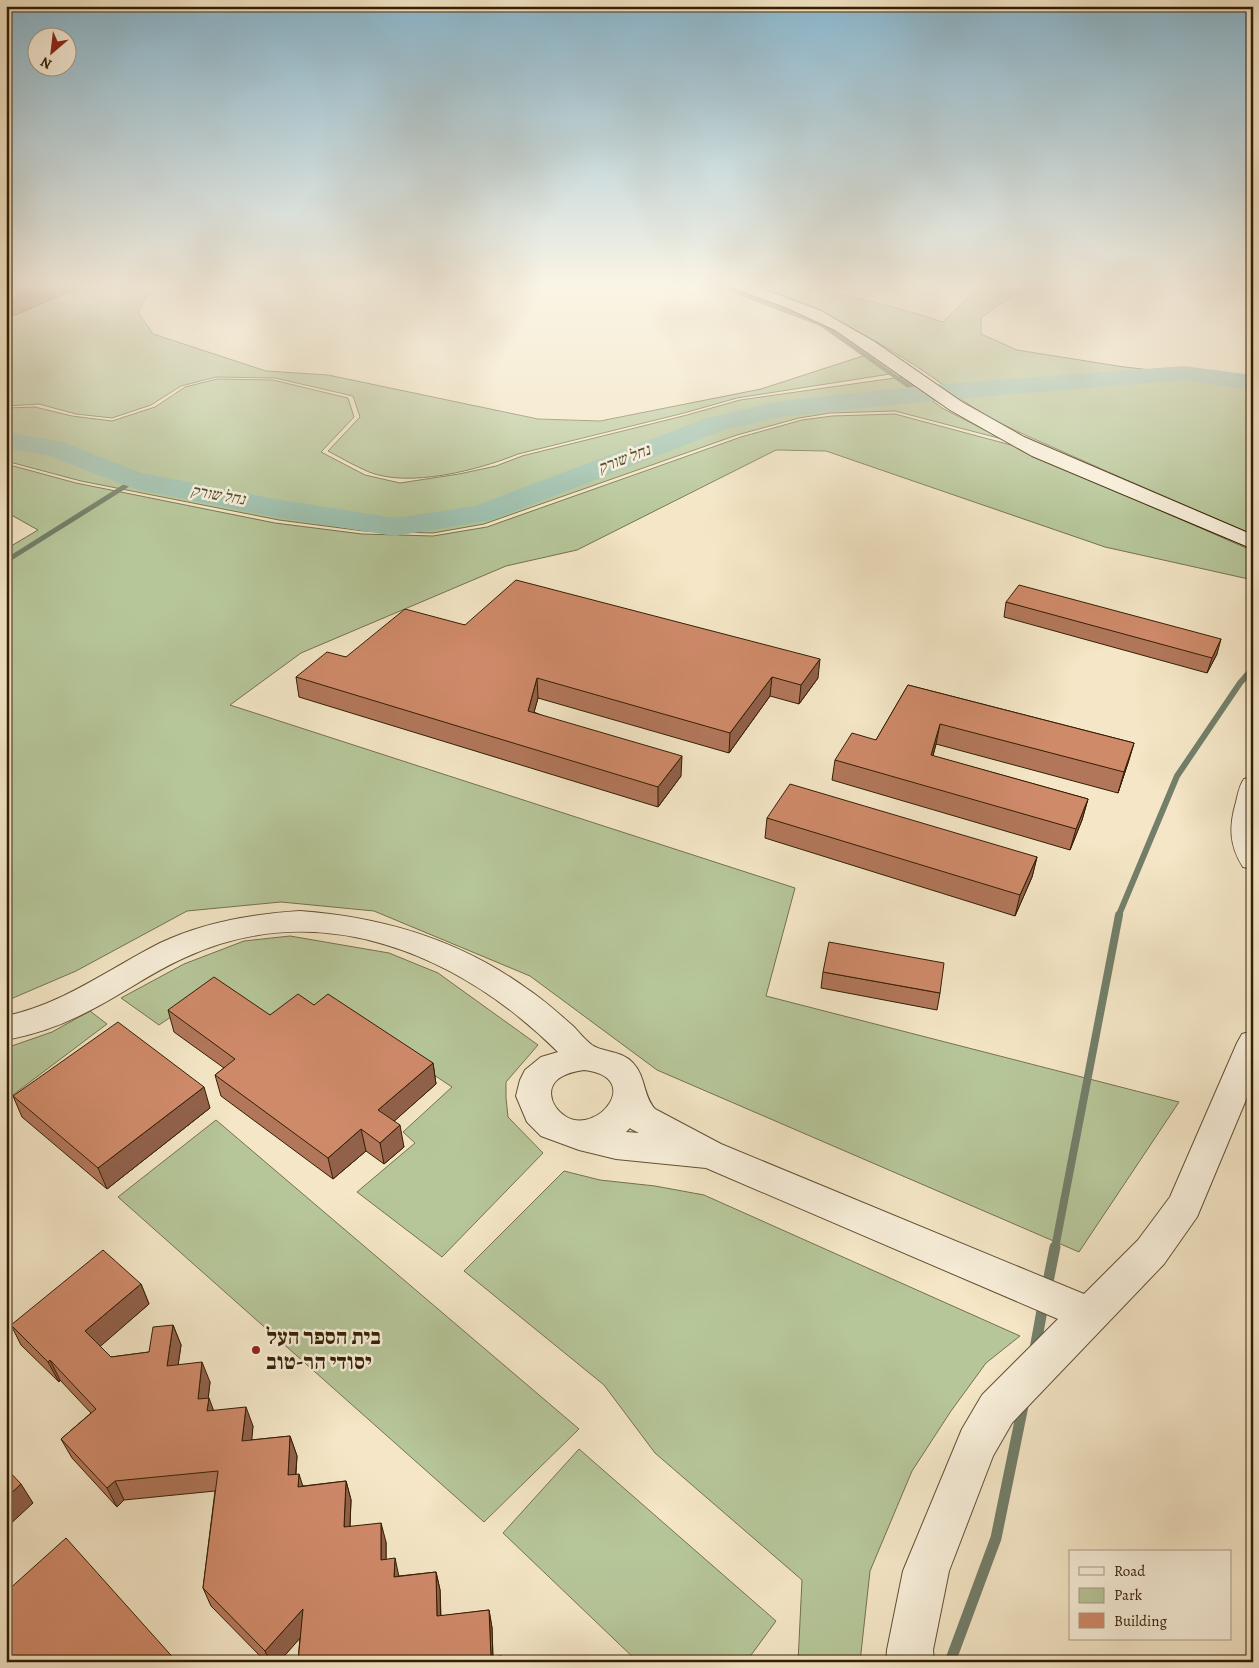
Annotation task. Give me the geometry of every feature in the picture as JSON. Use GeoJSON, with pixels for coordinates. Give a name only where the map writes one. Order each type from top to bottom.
{"type":"FeatureCollection","features":[{"type":"Feature","properties":{"kind":"street"},"geometry":{"type":"LineString","coordinates":[[895,363],[955,406],[1013,439],[1039,452],[1253,543]]}},
{"type":"Feature","properties":{"kind":"street"},"geometry":{"type":"LineString","coordinates":[[1253,785],[1244,830],[1245,848],[1253,860]]}},
{"type":"Feature","properties":{"kind":"street"},"geometry":{"type":"LineString","coordinates":[[6,1028],[38,1020],[72,1006],[173,950],[207,935],[246,925],[290,920],[332,923],[372,930],[447,955],[506,989],[555,1029],[584,1057]]}},
{"type":"Feature","properties":{"kind":"street"},"geometry":{"type":"LineString","coordinates":[[910,1662],[910,1650],[926,1571],[978,1444],[997,1408],[1151,1252],[1184,1206],[1253,1043]]}},
{"type":"Feature","properties":{"kind":"street"},"geometry":{"type":"LineString","coordinates":[[559,1130],[575,1134],[593,1132],[612,1125],[623,1115],[630,1097],[630,1089],[625,1076],[614,1066],[600,1059],[584,1057],[560,1061],[546,1069],[536,1080],[533,1093],[534,1106],[545,1122],[559,1130],[606,1143],[709,1154]]}},
{"type":"Feature","properties":{"kind":"street"},"geometry":{"type":"LineString","coordinates":[[630,1097],[636,1111],[643,1119],[709,1154],[1089,1314]]}},
{"type":"Feature","properties":{"kind":"green space"},"geometry":{"type":"Polygon","coordinates":[[[6,363],[241,363],[266,371],[328,375],[538,419],[600,421],[761,389],[842,363],[876,363],[890,374],[737,398],[518,454],[484,466],[423,478],[385,476],[369,472],[328,451],[360,417],[353,396],[275,378],[216,377],[181,386],[151,405],[112,418],[76,414],[39,404],[6,406],[6,363]]]}},
{"type":"Feature","properties":{"kind":"green space"},"geometry":{"type":"Polygon","coordinates":[[[911,363],[1098,363],[1253,381],[1253,535],[1083,461],[981,413],[911,363]]]}},
{"type":"Feature","properties":{"kind":"green space"},"geometry":{"type":"Polygon","coordinates":[[[902,377],[942,408],[1002,439],[895,411],[830,413],[799,418],[737,435],[484,524],[433,533],[364,531],[279,520],[81,481],[6,461],[6,408],[35,407],[72,416],[112,421],[155,407],[185,387],[217,379],[273,380],[348,398],[354,417],[321,452],[365,475],[400,483],[496,466],[522,456],[740,400],[902,377]]]}},
{"type":"Feature","properties":{"kind":"green space"},"geometry":{"type":"Polygon","coordinates":[[[895,414],[1011,445],[1253,551],[1253,580],[1105,547],[826,451],[776,450],[577,550],[506,566],[301,653],[230,705],[795,888],[766,996],[1179,1102],[1079,1252],[657,1070],[530,976],[374,911],[281,902],[187,911],[76,971],[6,1001],[6,549],[38,530],[6,512],[6,464],[76,483],[275,523],[362,534],[433,536],[487,527],[741,437],[802,420],[832,416],[895,414]]]}},
{"type":"Feature","properties":{"kind":"green space"},"geometry":{"type":"Polygon","coordinates":[[[290,936],[389,953],[438,973],[538,1045],[506,1082],[506,1098],[508,1117],[543,1153],[442,1257],[357,1192],[415,1143],[403,1132],[452,1087],[332,1007],[278,1024],[219,985],[159,1025],[121,998],[184,964],[244,941],[290,936]]]}},
{"type":"Feature","properties":{"kind":"green space"},"geometry":{"type":"Polygon","coordinates":[[[90,1011],[107,1024],[6,1100],[6,1048],[52,1032],[90,1011]]]}},
{"type":"Feature","properties":{"kind":"green space"},"geometry":{"type":"Polygon","coordinates":[[[216,1120],[579,1429],[484,1522],[118,1197],[216,1120]]]}},
{"type":"Feature","properties":{"kind":"green space"},"geometry":{"type":"Polygon","coordinates":[[[564,1171],[600,1180],[655,1186],[704,1195],[1020,1336],[986,1363],[951,1411],[912,1471],[870,1571],[860,1662],[798,1662],[802,1580],[655,1453],[604,1385],[464,1271],[564,1171]]]}},
{"type":"Feature","properties":{"kind":"green space"},"geometry":{"type":"Polygon","coordinates":[[[579,1449],[776,1621],[746,1662],[638,1662],[503,1533],[579,1449]]]}},
{"type":"Feature","properties":{"kind":"building"},"geometry":{"type":"Polygon","coordinates":[[[516,580],[820,659],[801,685],[772,677],[730,733],[537,678],[528,711],[682,756],[658,787],[296,677],[327,652],[346,657],[405,609],[465,625],[516,580]]]}},
{"type":"Feature","properties":{"kind":"building"},"geometry":{"type":"Polygon","coordinates":[[[1019,585],[1221,639],[1212,658],[1006,602],[1019,585]]]}},
{"type":"Feature","properties":{"kind":"building"},"geometry":{"type":"Polygon","coordinates":[[[908,685],[1134,743],[1124,772],[940,724],[931,755],[1088,799],[1076,829],[835,760],[852,733],[876,740],[908,685]]]}},
{"type":"Feature","properties":{"kind":"building"},"geometry":{"type":"Polygon","coordinates":[[[790,784],[1037,857],[1020,895],[767,818],[790,784]]]}},
{"type":"Feature","properties":{"kind":"building"},"geometry":{"type":"Polygon","coordinates":[[[829,942],[944,963],[940,993],[823,972],[829,942]]]}},
{"type":"Feature","properties":{"kind":"building"},"geometry":{"type":"Polygon","coordinates":[[[214,977],[270,1015],[298,994],[314,1005],[328,994],[433,1063],[378,1110],[400,1125],[380,1143],[361,1129],[328,1158],[215,1075],[235,1059],[168,1010],[214,977]]]}},
{"type":"Feature","properties":{"kind":"building"},"geometry":{"type":"Polygon","coordinates":[[[118,1022],[204,1087],[98,1168],[13,1096],[118,1022]]]}},
{"type":"Feature","properties":{"kind":"building"},"geometry":{"type":"Polygon","coordinates":[[[103,1250],[141,1284],[85,1331],[111,1357],[149,1352],[153,1327],[173,1325],[167,1366],[202,1362],[198,1399],[209,1398],[207,1411],[246,1407],[242,1441],[290,1436],[288,1475],[299,1474],[298,1487],[346,1481],[344,1527],[381,1523],[381,1560],[395,1558],[394,1577],[436,1572],[437,1616],[489,1610],[491,1657],[502,1656],[502,1662],[399,1662],[400,1657],[347,1662],[298,1662],[303,1609],[265,1651],[203,1588],[218,1471],[115,1481],[107,1488],[61,1439],[96,1409],[50,1360],[48,1362],[11,1325],[103,1250]]]}},
{"type":"Feature","properties":{"kind":"building"},"geometry":{"type":"Polygon","coordinates":[[[6,1468],[21,1484],[6,1498],[6,1468]]]}},
{"type":"Feature","properties":{"kind":"building"},"geometry":{"type":"Polygon","coordinates":[[[66,1538],[177,1662],[6,1662],[6,1592],[66,1538]]]}},
{"type":"Feature","properties":{"kind":"waterway"},"geometry":{"type":"LineString","coordinates":[[876,363],[920,394]]}},
{"type":"Feature","properties":{"kind":"waterway","name":"נחל שורק"},"geometry":{"type":"LineString","coordinates":[[6,440],[53,448],[135,480],[275,508],[395,527],[481,514],[716,424],[781,409],[920,394],[1184,373],[1253,383]]}},
{"type":"Feature","properties":{"kind":"waterway"},"geometry":{"type":"LineString","coordinates":[[6,561],[135,480]]}},
{"type":"Feature","properties":{"kind":"waterway"},"geometry":{"type":"LineString","coordinates":[[1118,917],[1177,776],[1240,683],[1253,668]]}},
{"type":"Feature","properties":{"kind":"waterway"},"geometry":{"type":"LineString","coordinates":[[1055,1248],[1119,915]]}},
{"type":"Feature","properties":{"kind":"waterway"},"geometry":{"type":"LineString","coordinates":[[1047,1287],[1055,1247]]}},
{"type":"Feature","properties":{"kind":"waterway"},"geometry":{"type":"LineString","coordinates":[[1035,1349],[1043,1305]]}},
{"type":"Feature","properties":{"kind":"waterway"},"geometry":{"type":"LineString","coordinates":[[950,1662],[996,1538],[1023,1406]]}},
{"type":"Feature","properties":{"kind":"place","name":"בית הספר העל יסודי הר-טוב"},"geometry":{"type":"Point","coordinates":[256,1350]}}]}
